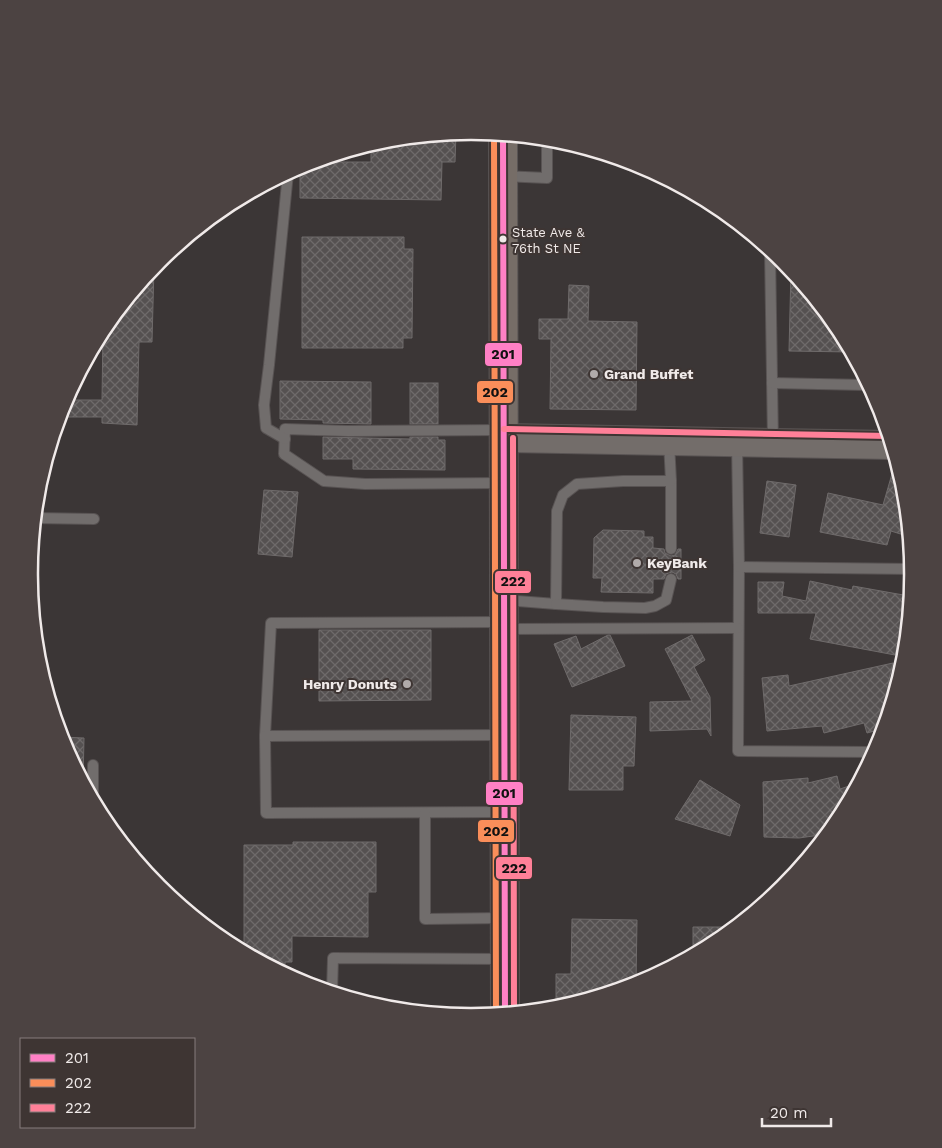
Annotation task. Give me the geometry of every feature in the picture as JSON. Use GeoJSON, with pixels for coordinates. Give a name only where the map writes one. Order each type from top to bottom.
{"type":"FeatureCollection","features":[{"type":"Feature","properties":{"kind":"main road"},"geometry":{"type":"LineString","coordinates":[[503,141],[505,1006]]}},
{"type":"Feature","properties":{"kind":"street"},"geometry":{"type":"LineString","coordinates":[[504,434],[773,443],[882,439]]}},
{"type":"Feature","properties":{"kind":"lane"},"geometry":{"type":"LineString","coordinates":[[503,176],[547,178],[547,147]]}},
{"type":"Feature","properties":{"kind":"lane"},"geometry":{"type":"LineString","coordinates":[[284,439],[266,428],[264,404],[287,181]]}},
{"type":"Feature","properties":{"kind":"lane"},"geometry":{"type":"LineString","coordinates":[[770,260],[773,443]]}},
{"type":"Feature","properties":{"kind":"lane"},"geometry":{"type":"LineString","coordinates":[[772,383],[861,385]]}},
{"type":"Feature","properties":{"kind":"lane"},"geometry":{"type":"LineString","coordinates":[[504,434],[285,429],[284,439],[284,454],[324,481],[365,484],[504,483]]}},
{"type":"Feature","properties":{"kind":"lane"},"geometry":{"type":"LineString","coordinates":[[669,441],[671,549]]}},
{"type":"Feature","properties":{"kind":"lane"},"geometry":{"type":"LineString","coordinates":[[738,442],[738,751],[866,752]]}},
{"type":"Feature","properties":{"kind":"lane"},"geometry":{"type":"LineString","coordinates":[[556,604],[557,511],[563,495],[577,484],[671,481]]}},
{"type":"Feature","properties":{"kind":"lane"},"geometry":{"type":"LineString","coordinates":[[41,518],[94,519]]}},
{"type":"Feature","properties":{"kind":"lane"},"geometry":{"type":"LineString","coordinates":[[739,567],[904,568]]}},
{"type":"Feature","properties":{"kind":"lane"},"geometry":{"type":"LineString","coordinates":[[504,617],[556,604],[645,608],[656,606],[666,600],[671,579]]}},
{"type":"Feature","properties":{"kind":"lane"},"geometry":{"type":"LineString","coordinates":[[505,812],[266,813],[265,736],[271,624],[504,617],[738,628]]}},
{"type":"Feature","properties":{"kind":"lane"},"geometry":{"type":"LineString","coordinates":[[265,736],[505,735]]}},
{"type":"Feature","properties":{"kind":"lane"},"geometry":{"type":"LineString","coordinates":[[93,765],[93,786]]}},
{"type":"Feature","properties":{"kind":"lane"},"geometry":{"type":"LineString","coordinates":[[425,813],[426,919],[505,918]]}},
{"type":"Feature","properties":{"kind":"lane"},"geometry":{"type":"LineString","coordinates":[[332,984],[333,958],[505,959]]}},
{"type":"Feature","properties":{"kind":"building"},"geometry":{"type":"Polygon","coordinates":[[[456,141],[455,162],[442,162],[441,200],[300,198],[300,175],[338,162],[371,162],[371,152],[414,144],[456,141]]]}},
{"type":"Feature","properties":{"kind":"building"},"geometry":{"type":"Polygon","coordinates":[[[302,237],[404,237],[404,249],[413,249],[412,338],[403,338],[403,348],[302,348],[302,237]]]}},
{"type":"Feature","properties":{"kind":"building"},"geometry":{"type":"Polygon","coordinates":[[[154,278],[152,342],[139,342],[137,425],[102,423],[102,417],[67,417],[74,400],[102,400],[103,346],[127,310],[154,278]]]}},
{"type":"Feature","properties":{"kind":"building"},"geometry":{"type":"Polygon","coordinates":[[[791,281],[815,310],[843,352],[789,351],[791,281]]]}},
{"type":"Feature","properties":{"kind":"building","name":"Grand Buffet"},"geometry":{"type":"Polygon","coordinates":[[[569,285],[589,286],[588,321],[637,322],[636,410],[550,409],[551,339],[539,339],[539,319],[568,319],[569,285]]]}},
{"type":"Feature","properties":{"kind":"building"},"geometry":{"type":"Polygon","coordinates":[[[280,381],[371,382],[371,424],[323,423],[323,420],[280,419],[280,381]]]}},
{"type":"Feature","properties":{"kind":"building"},"geometry":{"type":"Polygon","coordinates":[[[410,383],[438,383],[438,424],[410,424],[410,383]]]}},
{"type":"Feature","properties":{"kind":"building"},"geometry":{"type":"Polygon","coordinates":[[[323,437],[410,439],[410,437],[438,437],[438,440],[445,440],[445,470],[353,469],[353,459],[323,459],[323,437]]]}},
{"type":"Feature","properties":{"kind":"building"},"geometry":{"type":"Polygon","coordinates":[[[892,473],[903,535],[891,531],[887,545],[820,532],[828,493],[883,505],[892,473]]]}},
{"type":"Feature","properties":{"kind":"building"},"geometry":{"type":"Polygon","coordinates":[[[767,481],[796,485],[789,537],[760,533],[767,481]]]}},
{"type":"Feature","properties":{"kind":"building"},"geometry":{"type":"Polygon","coordinates":[[[264,490],[298,492],[292,557],[258,554],[264,490]]]}},
{"type":"Feature","properties":{"kind":"building","name":"KeyBank"},"geometry":{"type":"Polygon","coordinates":[[[603,530],[644,531],[644,537],[653,537],[653,548],[664,549],[665,553],[671,556],[675,555],[678,549],[681,549],[681,579],[678,579],[676,574],[672,572],[666,574],[664,579],[653,579],[653,593],[601,592],[602,578],[593,578],[594,538],[603,530]]]}},
{"type":"Feature","properties":{"kind":"building"},"geometry":{"type":"Polygon","coordinates":[[[810,581],[852,590],[853,586],[904,595],[901,629],[895,655],[810,639],[816,613],[758,613],[758,582],[784,582],[782,596],[806,601],[810,581]]]}},
{"type":"Feature","properties":{"kind":"building"},"geometry":{"type":"Polygon","coordinates":[[[319,630],[431,630],[431,700],[319,701],[319,630]]]}},
{"type":"Feature","properties":{"kind":"building"},"geometry":{"type":"Polygon","coordinates":[[[610,635],[625,666],[572,687],[554,644],[576,636],[581,649],[610,635]]]}},
{"type":"Feature","properties":{"kind":"building"},"geometry":{"type":"Polygon","coordinates":[[[692,635],[705,660],[694,667],[710,697],[711,736],[707,729],[650,731],[650,702],[692,701],[665,649],[692,635]]]}},
{"type":"Feature","properties":{"kind":"building"},"geometry":{"type":"Polygon","coordinates":[[[893,663],[888,684],[891,683],[890,686],[875,731],[867,733],[864,723],[824,733],[822,726],[767,731],[762,678],[788,675],[789,686],[893,663]]]}},
{"type":"Feature","properties":{"kind":"building"},"geometry":{"type":"Polygon","coordinates":[[[571,715],[636,717],[634,766],[623,766],[623,790],[569,790],[571,715]]]}},
{"type":"Feature","properties":{"kind":"building"},"geometry":{"type":"Polygon","coordinates":[[[69,737],[84,738],[83,768],[69,737]]]}},
{"type":"Feature","properties":{"kind":"building"},"geometry":{"type":"Polygon","coordinates":[[[837,776],[840,789],[849,786],[817,835],[799,838],[764,837],[763,782],[808,778],[808,783],[837,776]]]}},
{"type":"Feature","properties":{"kind":"building"},"geometry":{"type":"Polygon","coordinates":[[[700,780],[740,805],[730,836],[675,819],[700,780]]]}},
{"type":"Feature","properties":{"kind":"building"},"geometry":{"type":"Polygon","coordinates":[[[293,842],[376,842],[376,892],[368,892],[368,937],[292,936],[292,962],[285,962],[285,966],[244,943],[244,845],[293,845],[293,842]]]}},
{"type":"Feature","properties":{"kind":"building"},"geometry":{"type":"Polygon","coordinates":[[[572,919],[637,920],[636,975],[583,993],[556,999],[556,974],[571,974],[572,919]]]}},
{"type":"Feature","properties":{"kind":"building"},"geometry":{"type":"Polygon","coordinates":[[[693,927],[722,927],[712,934],[693,946],[693,927]]]}},
{"type":"Feature","properties":{"kind":"transit line","name":"202"},"geometry":{"type":"LineString","coordinates":[[494,141],[496,1007]]}},
{"type":"Feature","properties":{"kind":"transit line","name":"201"},"geometry":{"type":"LineString","coordinates":[[503,141],[505,1006]]}},
{"type":"Feature","properties":{"kind":"transit line","name":"222"},"geometry":{"type":"LineString","coordinates":[[504,429],[881,436]]}},
{"type":"Feature","properties":{"kind":"transit line","name":"222"},"geometry":{"type":"LineString","coordinates":[[513,438],[514,1005]]}},
{"type":"Feature","properties":{"kind":"place","name":"State Ave & 76th St NE"},"geometry":{"type":"Point","coordinates":[503,239]}},
{"type":"Feature","properties":{"kind":"place","name":"Grand Buffet"},"geometry":{"type":"Point","coordinates":[594,374]}},
{"type":"Feature","properties":{"kind":"place","name":"KeyBank"},"geometry":{"type":"Point","coordinates":[637,563]}},
{"type":"Feature","properties":{"kind":"place","name":"Henry Donuts"},"geometry":{"type":"Point","coordinates":[407,684]}}]}
